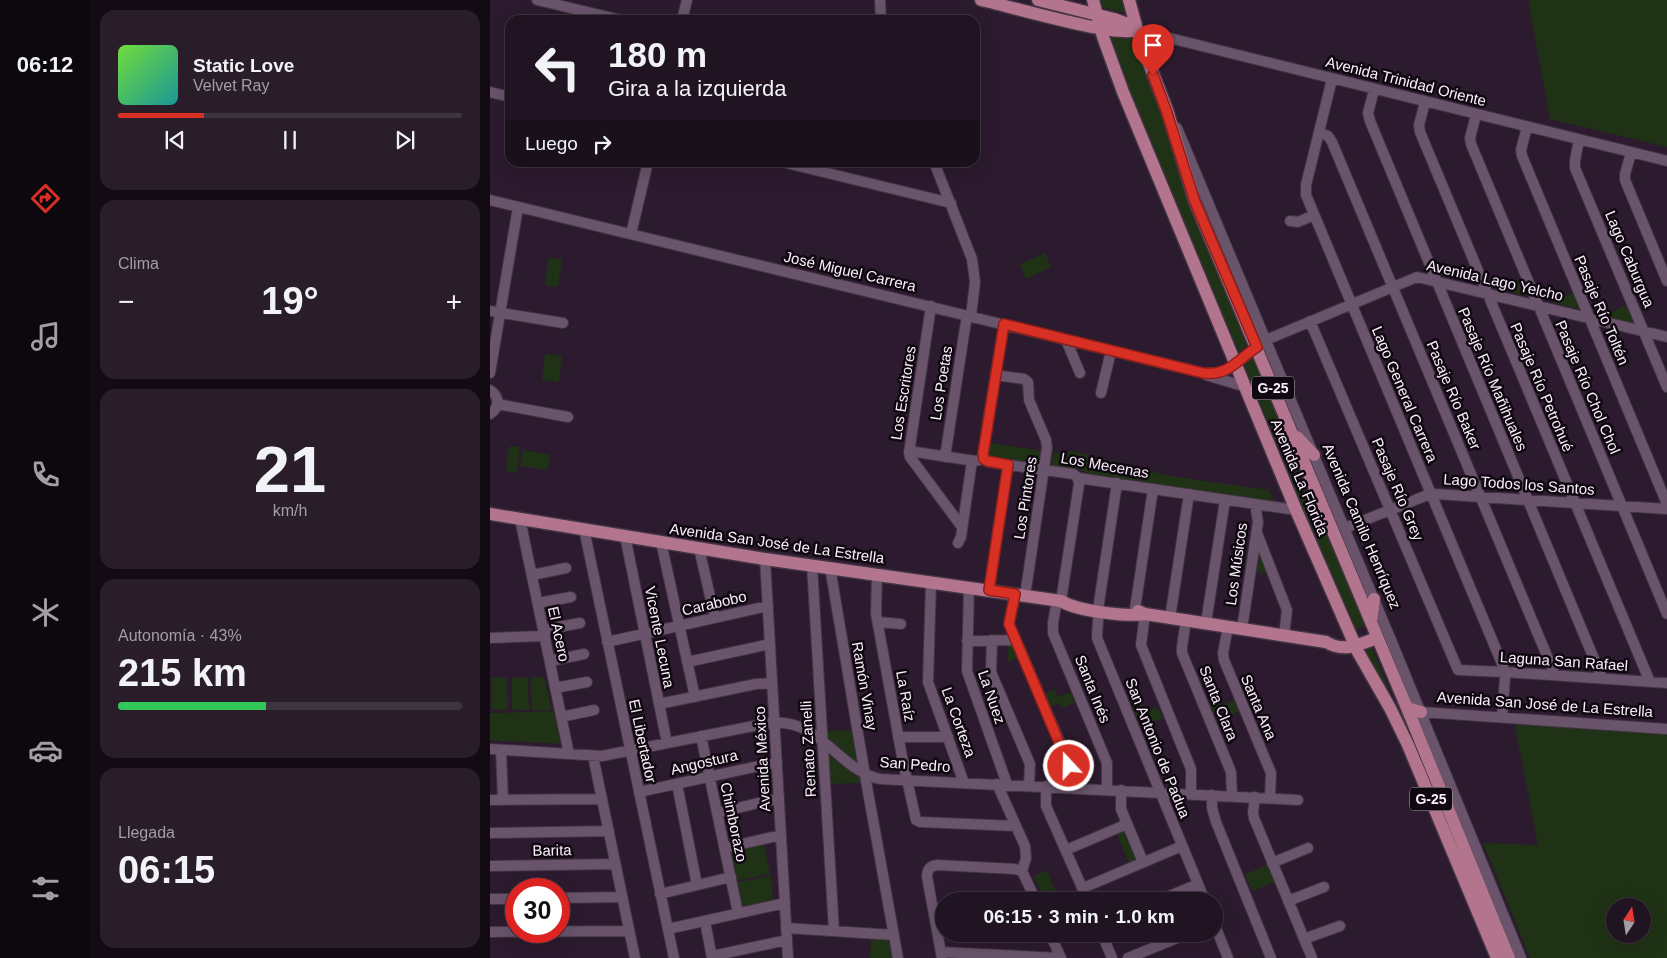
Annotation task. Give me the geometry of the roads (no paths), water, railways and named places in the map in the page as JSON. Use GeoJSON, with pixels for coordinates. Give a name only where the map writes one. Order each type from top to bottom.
{"type":"FeatureCollection","features":[{"type":"Feature","properties":{"kind":"main road","name":"Avenida Trinidad Oriente"},"geometry":{"type":"LineString","coordinates":[[981,0],[1100,28],[1125,32],[1137,30]]}},
{"type":"Feature","properties":{"kind":"main road","name":"Avenida Trinidad Oriente"},"geometry":{"type":"LineString","coordinates":[[1038,0],[1096,14],[1125,23],[1137,30]]}},
{"type":"Feature","properties":{"kind":"main road","name":"Avenida La Florida"},"geometry":{"type":"LineString","coordinates":[[1093,0],[1100,28],[1123,92],[1296,510],[1353,641],[1408,744],[1497,958]]}},
{"type":"Feature","properties":{"kind":"main road","name":"G-25"},"geometry":{"type":"LineString","coordinates":[[1129,0],[1137,30]]}},
{"type":"Feature","properties":{"kind":"main road","name":"Avenida Camilo Henríquez"},"geometry":{"type":"LineString","coordinates":[[1137,30],[1166,110],[1195,202],[1261,344],[1290,429],[1509,958]]}},
{"type":"Feature","properties":{"kind":"main road"},"geometry":{"type":"LineString","coordinates":[[1290,429],[1314,455]]}},
{"type":"Feature","properties":{"kind":"main road","name":"Avenida San José de La Estrella"},"geometry":{"type":"LineString","coordinates":[[490,514],[765,559],[1059,600],[1072,606],[1099,607],[1130,615],[1140,612],[1326,642],[1336,647],[1344,648],[1374,630]]}},
{"type":"Feature","properties":{"kind":"main road"},"geometry":{"type":"LineString","coordinates":[[1374,599],[1374,630]]}},
{"type":"Feature","properties":{"kind":"main road"},"geometry":{"type":"LineString","coordinates":[[1407,708],[1421,712]]}},
{"type":"Feature","properties":{"kind":"street"},"geometry":{"type":"LineString","coordinates":[[537,0],[600,15]]}},
{"type":"Feature","properties":{"kind":"street"},"geometry":{"type":"LineString","coordinates":[[683,15],[687,0]]}},
{"type":"Feature","properties":{"kind":"street"},"geometry":{"type":"LineString","coordinates":[[880,0],[881,15]]}},
{"type":"Feature","properties":{"kind":"street","name":"Avenida Trinidad Oriente"},"geometry":{"type":"LineString","coordinates":[[1137,30],[1667,161]]}},
{"type":"Feature","properties":{"kind":"street","name":"Lago General Carrera"},"geometry":{"type":"LineString","coordinates":[[1332,79],[1306,188],[1307,198],[1504,672],[1502,717]]}},
{"type":"Feature","properties":{"kind":"street","name":"Pasaje Río Mañihuales"},"geometry":{"type":"LineString","coordinates":[[1374,90],[1369,110],[1370,121],[1602,678]]}},
{"type":"Feature","properties":{"kind":"street"},"geometry":{"type":"LineString","coordinates":[[490,92],[505,96]]}},
{"type":"Feature","properties":{"kind":"street","name":"Pasaje Río Petrohué"},"geometry":{"type":"LineString","coordinates":[[1425,102],[1419,125],[1420,132],[1650,682]]}},
{"type":"Feature","properties":{"kind":"street","name":"Pasaje Río Chol Chol"},"geometry":{"type":"LineString","coordinates":[[1476,115],[1470,138],[1471,144],[1667,614]]}},
{"type":"Feature","properties":{"kind":"street","name":"Pasaje Río Toltén"},"geometry":{"type":"LineString","coordinates":[[1527,127],[1521,150],[1522,156],[1667,504]]}},
{"type":"Feature","properties":{"kind":"street","name":"Pasaje Río Baker"},"geometry":{"type":"LineString","coordinates":[[1320,132],[1328,136],[1332,142],[1556,675]]}},
{"type":"Feature","properties":{"kind":"street","name":"Lago Caburgua"},"geometry":{"type":"LineString","coordinates":[[1579,140],[1574,160],[1575,168],[1667,387]]}},
{"type":"Feature","properties":{"kind":"street"},"geometry":{"type":"LineString","coordinates":[[1631,152],[1625,180],[1667,281]]}},
{"type":"Feature","properties":{"kind":"street"},"geometry":{"type":"LineString","coordinates":[[631,234],[647,167]]}},
{"type":"Feature","properties":{"kind":"street"},"geometry":{"type":"LineString","coordinates":[[803,167],[951,203]]}},
{"type":"Feature","properties":{"kind":"street","name":"Los Poetas"},"geometry":{"type":"LineString","coordinates":[[936,167],[970,251],[974,266],[975,291],[969,315],[945,457]]}},
{"type":"Feature","properties":{"kind":"street","name":"José Miguel Carrera"},"geometry":{"type":"LineString","coordinates":[[490,200],[969,315],[1203,373],[1213,378],[1246,387]]}},
{"type":"Feature","properties":{"kind":"street"},"geometry":{"type":"LineString","coordinates":[[490,373],[495,312],[518,207]]}},
{"type":"Feature","properties":{"kind":"street"},"geometry":{"type":"LineString","coordinates":[[1290,221],[1299,222],[1314,215]]}},
{"type":"Feature","properties":{"kind":"street","name":"Avenida Lago Yelcho"},"geometry":{"type":"LineString","coordinates":[[1261,344],[1310,320],[1417,277],[1667,337]]}},
{"type":"Feature","properties":{"kind":"street","name":"Los Escritores"},"geometry":{"type":"LineString","coordinates":[[931,306],[910,457],[962,528]]}},
{"type":"Feature","properties":{"kind":"street"},"geometry":{"type":"LineString","coordinates":[[495,312],[563,323]]}},
{"type":"Feature","properties":{"kind":"street","name":"Pasaje Río Grey"},"geometry":{"type":"LineString","coordinates":[[1310,320],[1458,670]]}},
{"type":"Feature","properties":{"kind":"street"},"geometry":{"type":"LineString","coordinates":[[984,459],[983,454],[1004,324]]}},
{"type":"Feature","properties":{"kind":"street"},"geometry":{"type":"LineString","coordinates":[[1066,340],[1080,373]]}},
{"type":"Feature","properties":{"kind":"street","name":"José Miguel Carrera"},"geometry":{"type":"LineString","coordinates":[[1203,373],[1221,372],[1236,364],[1261,344]]}},
{"type":"Feature","properties":{"kind":"street","name":"Avenida Camilo Henríquez"},"geometry":{"type":"LineString","coordinates":[[1261,344],[1314,455],[1521,958]]}},
{"type":"Feature","properties":{"kind":"street"},"geometry":{"type":"LineString","coordinates":[[1101,393],[1111,351]]}},
{"type":"Feature","properties":{"kind":"street","name":"Los Pintores"},"geometry":{"type":"LineString","coordinates":[[995,375],[1024,379],[1028,382],[1030,403],[1047,445],[1020,595],[1009,624],[1068,761],[1068,787]]}},
{"type":"Feature","properties":{"kind":"street"},"geometry":{"type":"LineString","coordinates":[[490,390],[497,397],[498,404],[490,414]]}},
{"type":"Feature","properties":{"kind":"street"},"geometry":{"type":"LineString","coordinates":[[498,404],[568,417]]}},
{"type":"Feature","properties":{"kind":"street","name":"Los Mecenas"},"geometry":{"type":"LineString","coordinates":[[910,451],[972,461],[984,459],[988,462],[1073,474],[1078,478],[1296,510]]}},
{"type":"Feature","properties":{"kind":"street"},"geometry":{"type":"LineString","coordinates":[[958,543],[972,461]]}},
{"type":"Feature","properties":{"kind":"street"},"geometry":{"type":"LineString","coordinates":[[989,590],[1008,465]]}},
{"type":"Feature","properties":{"kind":"street","name":"Santa Inés"},"geometry":{"type":"LineString","coordinates":[[1078,478],[1079,484],[1059,600],[1053,624],[1053,633],[1107,763],[1107,790]]}},
{"type":"Feature","properties":{"kind":"street","name":"San Antonio de Padua"},"geometry":{"type":"LineString","coordinates":[[1117,483],[1099,607],[1098,640],[1201,892]]}},
{"type":"Feature","properties":{"kind":"street"},"geometry":{"type":"LineString","coordinates":[[1153,489],[1140,612],[1141,645],[1191,768],[1191,794]]}},
{"type":"Feature","properties":{"kind":"street"},"geometry":{"type":"LineString","coordinates":[[1170,618],[1189,494]]}},
{"type":"Feature","properties":{"kind":"street","name":"Lago Todos los Santos"},"geometry":{"type":"LineString","coordinates":[[1344,528],[1431,494],[1667,509]]}},
{"type":"Feature","properties":{"kind":"street"},"geometry":{"type":"LineString","coordinates":[[1206,623],[1225,500]]}},
{"type":"Feature","properties":{"kind":"street","name":"Los Músicos"},"geometry":{"type":"LineString","coordinates":[[1242,629],[1257,532],[1258,522],[1255,504]]}},
{"type":"Feature","properties":{"kind":"street","name":"El Acero"},"geometry":{"type":"LineString","coordinates":[[520,519],[569,754]]}},
{"type":"Feature","properties":{"kind":"street","name":"El Libertador"},"geometry":{"type":"LineString","coordinates":[[584,529],[674,958]]}},
{"type":"Feature","properties":{"kind":"street"},"geometry":{"type":"LineString","coordinates":[[1257,532],[1287,610],[1284,636]]}},
{"type":"Feature","properties":{"kind":"street","name":"Vicente Lecuna"},"geometry":{"type":"LineString","coordinates":[[625,536],[667,744]]}},
{"type":"Feature","properties":{"kind":"street"},"geometry":{"type":"LineString","coordinates":[[662,542],[695,697]]}},
{"type":"Feature","properties":{"kind":"street"},"geometry":{"type":"LineString","coordinates":[[699,548],[715,618]]}},
{"type":"Feature","properties":{"kind":"street","name":"Avenida México"},"geometry":{"type":"LineString","coordinates":[[765,559],[788,958]]}},
{"type":"Feature","properties":{"kind":"street","name":"Renato Zanelli"},"geometry":{"type":"LineString","coordinates":[[812,565],[834,931]]}},
{"type":"Feature","properties":{"kind":"street","name":"Ramón Vinay"},"geometry":{"type":"LineString","coordinates":[[830,567],[898,958]]}},
{"type":"Feature","properties":{"kind":"street"},"geometry":{"type":"LineString","coordinates":[[532,575],[566,568]]}},
{"type":"Feature","properties":{"kind":"street","name":"La Raíz"},"geometry":{"type":"LineString","coordinates":[[877,574],[876,614],[906,780],[915,819],[917,821],[1016,826]]}},
{"type":"Feature","properties":{"kind":"street","name":"La Corteza"},"geometry":{"type":"LineString","coordinates":[[931,582],[928,682],[964,783]]}},
{"type":"Feature","properties":{"kind":"street","name":"La Nuez"},"geometry":{"type":"LineString","coordinates":[[969,587],[967,671],[1002,784],[1025,846],[1026,858],[1022,871]]}},
{"type":"Feature","properties":{"kind":"street"},"geometry":{"type":"LineString","coordinates":[[538,603],[571,597]]}},
{"type":"Feature","properties":{"kind":"street","name":"Carabobo"},"geometry":{"type":"LineString","coordinates":[[607,642],[768,606]]}},
{"type":"Feature","properties":{"kind":"street","name":"Santa Clara"},"geometry":{"type":"LineString","coordinates":[[1186,620],[1182,653],[1231,772],[1232,796]]}},
{"type":"Feature","properties":{"kind":"street"},"geometry":{"type":"LineString","coordinates":[[878,622],[901,624]]}},
{"type":"Feature","properties":{"kind":"street"},"geometry":{"type":"LineString","coordinates":[[490,638],[544,633],[580,623]]}},
{"type":"Feature","properties":{"kind":"street","name":"Santa Ana"},"geometry":{"type":"LineString","coordinates":[[1228,627],[1223,653],[1224,660],[1271,773],[1270,798]]}},
{"type":"Feature","properties":{"kind":"street"},"geometry":{"type":"LineString","coordinates":[[967,640],[1016,640]]}},
{"type":"Feature","properties":{"kind":"street"},"geometry":{"type":"LineString","coordinates":[[992,640],[991,672],[1030,764],[1029,785]]}},
{"type":"Feature","properties":{"kind":"street"},"geometry":{"type":"LineString","coordinates":[[687,662],[770,644]]}},
{"type":"Feature","properties":{"kind":"street"},"geometry":{"type":"LineString","coordinates":[[550,660],[584,654]]}},
{"type":"Feature","properties":{"kind":"street","name":"Laguna San Rafael"},"geometry":{"type":"LineString","coordinates":[[1458,670],[1667,683]]}},
{"type":"Feature","properties":{"kind":"street"},"geometry":{"type":"LineString","coordinates":[[555,688],[587,682]]}},
{"type":"Feature","properties":{"kind":"street"},"geometry":{"type":"LineString","coordinates":[[659,704],[762,683],[772,683]]}},
{"type":"Feature","properties":{"kind":"street"},"geometry":{"type":"LineString","coordinates":[[561,717],[594,710]]}},
{"type":"Feature","properties":{"kind":"street","name":"Avenida San José de La Estrella"},"geometry":{"type":"LineString","coordinates":[[1421,712],[1667,729]]}},
{"type":"Feature","properties":{"kind":"street","name":"San Pedro"},"geometry":{"type":"LineString","coordinates":[[490,749],[593,756],[630,751],[774,722],[803,727],[811,731],[854,768],[880,779],[1298,800]]}},
{"type":"Feature","properties":{"kind":"street","name":"Chimborazo"},"geometry":{"type":"LineString","coordinates":[[701,736],[738,913]]}},
{"type":"Feature","properties":{"kind":"street"},"geometry":{"type":"LineString","coordinates":[[898,737],[948,737]]}},
{"type":"Feature","properties":{"kind":"street"},"geometry":{"type":"LineString","coordinates":[[501,750],[503,800]]}},
{"type":"Feature","properties":{"kind":"street"},"geometry":{"type":"LineString","coordinates":[[593,756],[635,958]]}},
{"type":"Feature","properties":{"kind":"street","name":"Angostura"},"geometry":{"type":"LineString","coordinates":[[639,792],[777,762]]}},
{"type":"Feature","properties":{"kind":"street"},"geometry":{"type":"LineString","coordinates":[[677,784],[697,886]]}},
{"type":"Feature","properties":{"kind":"street"},"geometry":{"type":"LineString","coordinates":[[1046,786],[1046,806],[1085,892]]}},
{"type":"Feature","properties":{"kind":"street"},"geometry":{"type":"LineString","coordinates":[[1121,790],[1120,806],[1143,862]]}},
{"type":"Feature","properties":{"kind":"street"},"geometry":{"type":"LineString","coordinates":[[1212,795],[1212,808],[1216,822],[1271,958]]}},
{"type":"Feature","properties":{"kind":"street"},"geometry":{"type":"LineString","coordinates":[[1255,797],[1254,818],[1312,958]]}},
{"type":"Feature","properties":{"kind":"street"},"geometry":{"type":"LineString","coordinates":[[490,800],[602,798]]}},
{"type":"Feature","properties":{"kind":"street"},"geometry":{"type":"LineString","coordinates":[[717,814],[779,798]]}},
{"type":"Feature","properties":{"kind":"street"},"geometry":{"type":"LineString","coordinates":[[1066,850],[1127,824]]}},
{"type":"Feature","properties":{"kind":"street"},"geometry":{"type":"LineString","coordinates":[[490,833],[608,831]]}},
{"type":"Feature","properties":{"kind":"street"},"geometry":{"type":"LineString","coordinates":[[725,848],[781,835]]}},
{"type":"Feature","properties":{"kind":"street"},"geometry":{"type":"LineString","coordinates":[[1083,888],[1182,846]]}},
{"type":"Feature","properties":{"kind":"street"},"geometry":{"type":"LineString","coordinates":[[1272,863],[1308,848]]}},
{"type":"Feature","properties":{"kind":"street","name":"Barita"},"geometry":{"type":"LineString","coordinates":[[490,866],[615,864]]}},
{"type":"Feature","properties":{"kind":"street"},"geometry":{"type":"LineString","coordinates":[[935,899],[927,874],[929,869],[936,865],[1015,869],[1022,871],[1032,892]]}},
{"type":"Feature","properties":{"kind":"street"},"geometry":{"type":"LineString","coordinates":[[660,894],[731,877]]}},
{"type":"Feature","properties":{"kind":"street"},"geometry":{"type":"LineString","coordinates":[[1179,892],[1198,884]]}},
{"type":"Feature","properties":{"kind":"street"},"geometry":{"type":"LineString","coordinates":[[1288,901],[1324,887]]}},
{"type":"Feature","properties":{"kind":"street"},"geometry":{"type":"LineString","coordinates":[[570,898],[622,897]]}},
{"type":"Feature","properties":{"kind":"street"},"geometry":{"type":"LineString","coordinates":[[490,899],[505,899]]}},
{"type":"Feature","properties":{"kind":"street"},"geometry":{"type":"LineString","coordinates":[[668,929],[785,903]]}},
{"type":"Feature","properties":{"kind":"street"},"geometry":{"type":"LineString","coordinates":[[705,921],[712,957],[787,940]]}},
{"type":"Feature","properties":{"kind":"street"},"geometry":{"type":"LineString","coordinates":[[1304,940],[1340,926]]}},
{"type":"Feature","properties":{"kind":"street"},"geometry":{"type":"LineString","coordinates":[[786,928],[894,934]]}},
{"type":"Feature","properties":{"kind":"street"},"geometry":{"type":"LineString","coordinates":[[490,932],[629,931]]}},
{"type":"Feature","properties":{"kind":"street"},"geometry":{"type":"LineString","coordinates":[[941,942],[942,955],[1061,958],[1054,942]]}},
{"type":"Feature","properties":{"kind":"street"},"geometry":{"type":"LineString","coordinates":[[1105,942],[1112,958]]}},
{"type":"Feature","properties":{"kind":"street"},"geometry":{"type":"LineString","coordinates":[[1128,958],[1167,942]]}},
{"type":"Feature","properties":{"kind":"street"},"geometry":{"type":"LineString","coordinates":[[1222,942],[1228,958]]}}]}
